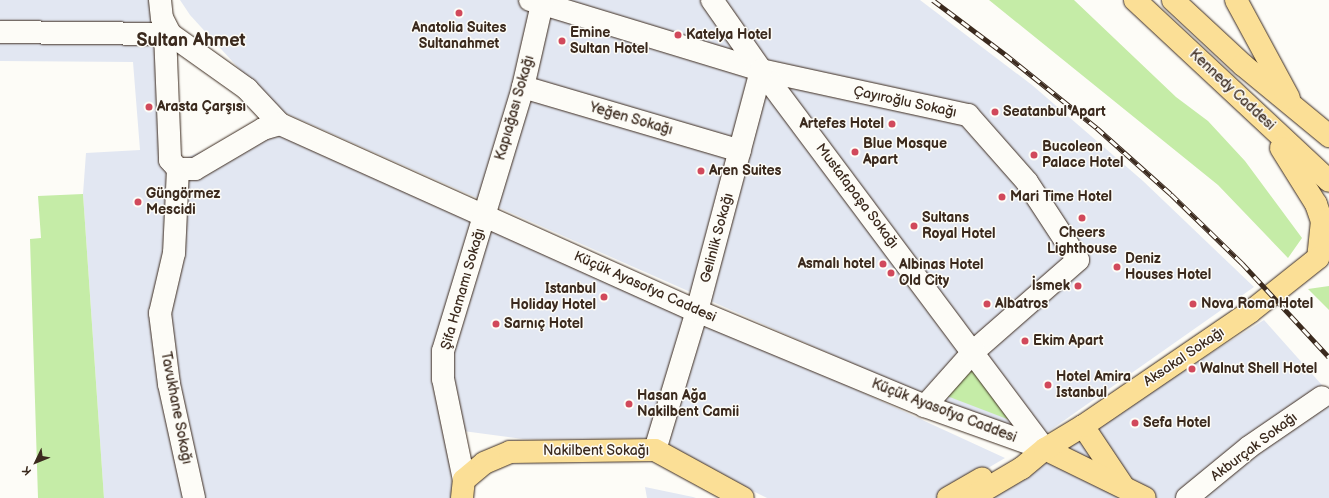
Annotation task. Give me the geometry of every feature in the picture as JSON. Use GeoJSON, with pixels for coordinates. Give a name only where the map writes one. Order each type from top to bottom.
{"type":"FeatureCollection","features":[{"type":"Feature","properties":{"kind":"main road","name":"Kennedy Caddesi"},"geometry":{"type":"LineString","coordinates":[[1134,0],[1329,181]]}},
{"type":"Feature","properties":{"kind":"main road","name":"Kennedy Caddesi"},"geometry":{"type":"LineString","coordinates":[[1173,0],[1294,108],[1329,136]]}},
{"type":"Feature","properties":{"kind":"main road"},"geometry":{"type":"LineString","coordinates":[[1236,0],[1294,108]]}},
{"type":"Feature","properties":{"kind":"main road"},"geometry":{"type":"LineString","coordinates":[[1212,71],[1286,154],[1316,204],[1322,222],[1324,257]]}},
{"type":"Feature","properties":{"kind":"main road","name":"Aksakal Sokağı"},"geometry":{"type":"LineString","coordinates":[[971,498],[1022,468],[1045,449],[1083,426],[1250,312],[1324,257]]}},
{"type":"Feature","properties":{"kind":"main road"},"geometry":{"type":"LineString","coordinates":[[1083,426],[1125,489]]}},
{"type":"Feature","properties":{"kind":"main road","name":"Aksakal Sokağı"},"geometry":{"type":"LineString","coordinates":[[948,498],[1013,460],[1045,449]]}},
{"type":"Feature","properties":{"kind":"main road","name":"Küçük Ayasofya Caddesi"},"geometry":{"type":"LineString","coordinates":[[1045,449],[1145,498]]}},
{"type":"Feature","properties":{"kind":"main road","name":"Nakilbent Sokağı"},"geometry":{"type":"LineString","coordinates":[[463,489],[484,463],[510,452],[655,450],[743,498]]}},
{"type":"Feature","properties":{"kind":"street"},"geometry":{"type":"LineString","coordinates":[[160,0],[162,18],[168,33],[170,160],[178,169],[195,169],[263,128],[280,124]]}},
{"type":"Feature","properties":{"kind":"street","name":"Mustafapaşa Sokağı"},"geometry":{"type":"LineString","coordinates":[[712,0],[761,70],[974,351],[1045,449]]}},
{"type":"Feature","properties":{"kind":"street"},"geometry":{"type":"LineString","coordinates":[[538,1],[761,70]]}},
{"type":"Feature","properties":{"kind":"street","name":"Kapıağası Sokağı"},"geometry":{"type":"LineString","coordinates":[[484,216],[523,87],[538,1]]}},
{"type":"Feature","properties":{"kind":"street"},"geometry":{"type":"LineString","coordinates":[[0,32],[168,33]]}},
{"type":"Feature","properties":{"kind":"street","name":"Küçük Ayasofya Caddesi"},"geometry":{"type":"LineString","coordinates":[[168,33],[246,89],[280,124],[697,310],[925,406],[1045,449]]}},
{"type":"Feature","properties":{"kind":"street","name":"Gelinlik Sokağı"},"geometry":{"type":"LineString","coordinates":[[655,450],[697,310],[761,70]]}},
{"type":"Feature","properties":{"kind":"street","name":"Çayıroğlu Sokağı"},"geometry":{"type":"LineString","coordinates":[[761,70],[968,115],[1027,182],[1078,260],[974,351],[925,406]]}},
{"type":"Feature","properties":{"kind":"street","name":"Yeğen Sokağı"},"geometry":{"type":"LineString","coordinates":[[523,87],[740,151]]}},
{"type":"Feature","properties":{"kind":"street","name":"Tavukhane Sokağı"},"geometry":{"type":"LineString","coordinates":[[178,169],[174,253],[160,313],[169,384],[194,498]]}},
{"type":"Feature","properties":{"kind":"street","name":"Şifa Hamamı Sokağı"},"geometry":{"type":"LineString","coordinates":[[463,489],[443,379],[443,351],[484,216]]}},
{"type":"Feature","properties":{"kind":"street","name":"Akburçak Sokağı"},"geometry":{"type":"LineString","coordinates":[[1187,498],[1249,447],[1322,397]]}},
{"type":"Feature","properties":{"kind":"shaded area"},"geometry":{"type":"Polygon","coordinates":[[[0,0],[149,0],[177,161],[263,128],[511,231],[1005,458],[937,498],[767,498],[645,438],[523,439],[448,429],[453,498],[104,498],[83,194],[86,153],[140,150],[133,62],[0,61],[0,0]]]}},
{"type":"Feature","properties":{"kind":"shaded area"},"geometry":{"type":"Polygon","coordinates":[[[180,0],[920,0],[1032,85],[1143,181],[1254,287],[1032,443],[276,109],[190,15],[180,0]]]}},
{"type":"Feature","properties":{"kind":"shaded area"},"geometry":{"type":"Polygon","coordinates":[[[1264,320],[1329,393],[1329,498],[980,498],[1264,320]]]}},
{"type":"Feature","properties":{"kind":"shaded area"},"geometry":{"type":"Polygon","coordinates":[[[645,487],[693,497],[696,498],[647,498],[645,487]]]}},
{"type":"Feature","properties":{"kind":"green space"},"geometry":{"type":"Polygon","coordinates":[[[989,0],[1074,0],[1176,97],[1208,121],[1245,161],[1302,238],[1288,258],[1218,185],[989,0]]]}},
{"type":"Feature","properties":{"kind":"green space"},"geometry":{"type":"Polygon","coordinates":[[[83,194],[104,498],[38,498],[30,239],[41,238],[38,196],[83,194]]]}},
{"type":"Feature","properties":{"kind":"green space"},"geometry":{"type":"Polygon","coordinates":[[[1329,286],[1329,310],[1308,289],[1329,286]]]}},
{"type":"Feature","properties":{"kind":"green space"},"geometry":{"type":"Polygon","coordinates":[[[973,367],[1015,422],[947,396],[973,367]]]}},
{"type":"Feature","properties":{"kind":"railway"},"geometry":{"type":"LineString","coordinates":[[933,0],[1005,54],[1097,128],[1171,194],[1242,263],[1329,357]]}},
{"type":"Feature","properties":{"kind":"place","name":"Anatolia Suites Sultanahmet"},"geometry":{"type":"Point","coordinates":[459,13]}},
{"type":"Feature","properties":{"kind":"place","name":"Katelya Hotel"},"geometry":{"type":"Point","coordinates":[678,35]}},
{"type":"Feature","properties":{"kind":"place","name":"Emine Sultan Hotel"},"geometry":{"type":"Point","coordinates":[562,41]}},
{"type":"Feature","properties":{"kind":"place","name":"Arasta Çarşısı"},"geometry":{"type":"Point","coordinates":[149,107]}},
{"type":"Feature","properties":{"kind":"place","name":"Seatanbul Apart"},"geometry":{"type":"Point","coordinates":[995,112]}},
{"type":"Feature","properties":{"kind":"place","name":"Artefes Hotel"},"geometry":{"type":"Point","coordinates":[892,124]}},
{"type":"Feature","properties":{"kind":"place","name":"Blue Mosque Apart"},"geometry":{"type":"Point","coordinates":[855,152]}},
{"type":"Feature","properties":{"kind":"place","name":"Bucoleon Palace Hotel"},"geometry":{"type":"Point","coordinates":[1034,155]}},
{"type":"Feature","properties":{"kind":"place","name":"Aren Suites"},"geometry":{"type":"Point","coordinates":[701,171]}},
{"type":"Feature","properties":{"kind":"place","name":"Mari Time Hotel"},"geometry":{"type":"Point","coordinates":[1002,197]}},
{"type":"Feature","properties":{"kind":"place","name":"Güngörmez Mescidi"},"geometry":{"type":"Point","coordinates":[138,202]}},
{"type":"Feature","properties":{"kind":"place","name":"Cheers Lighthouse"},"geometry":{"type":"Point","coordinates":[1082,218]}},
{"type":"Feature","properties":{"kind":"place","name":"Sultans Royal Hotel"},"geometry":{"type":"Point","coordinates":[914,226]}},
{"type":"Feature","properties":{"kind":"place","name":"Asmalı hotel"},"geometry":{"type":"Point","coordinates":[883,264]}},
{"type":"Feature","properties":{"kind":"place","name":"Deniz Houses Hotel"},"geometry":{"type":"Point","coordinates":[1117,267]}},
{"type":"Feature","properties":{"kind":"place","name":"Albinas Hotel Old City"},"geometry":{"type":"Point","coordinates":[891,273]}},
{"type":"Feature","properties":{"kind":"place","name":"İsmek"},"geometry":{"type":"Point","coordinates":[1078,286]}},
{"type":"Feature","properties":{"kind":"place","name":"Istanbul Holiday Hotel"},"geometry":{"type":"Point","coordinates":[604,297]}},
{"type":"Feature","properties":{"kind":"place","name":"Albatros"},"geometry":{"type":"Point","coordinates":[987,304]}},
{"type":"Feature","properties":{"kind":"place","name":"Nova Roma Hotel"},"geometry":{"type":"Point","coordinates":[1193,304]}},
{"type":"Feature","properties":{"kind":"place","name":"Sarnıç Hotel"},"geometry":{"type":"Point","coordinates":[496,324]}},
{"type":"Feature","properties":{"kind":"place","name":"Ekim Apart"},"geometry":{"type":"Point","coordinates":[1025,341]}},
{"type":"Feature","properties":{"kind":"place","name":"Walnut Shell Hotel"},"geometry":{"type":"Point","coordinates":[1192,369]}},
{"type":"Feature","properties":{"kind":"place","name":"Hotel Amira Istanbul"},"geometry":{"type":"Point","coordinates":[1048,385]}},
{"type":"Feature","properties":{"kind":"place","name":"Hasan Ağa Nakilbent Camii"},"geometry":{"type":"Point","coordinates":[629,404]}},
{"type":"Feature","properties":{"kind":"place","name":"Sefa Hotel"},"geometry":{"type":"Point","coordinates":[1135,423]}},
{"type":"Feature","properties":{"kind":"district","name":"Sultan Ahmet"},"geometry":{"type":"Point","coordinates":[191,41]}}]}
